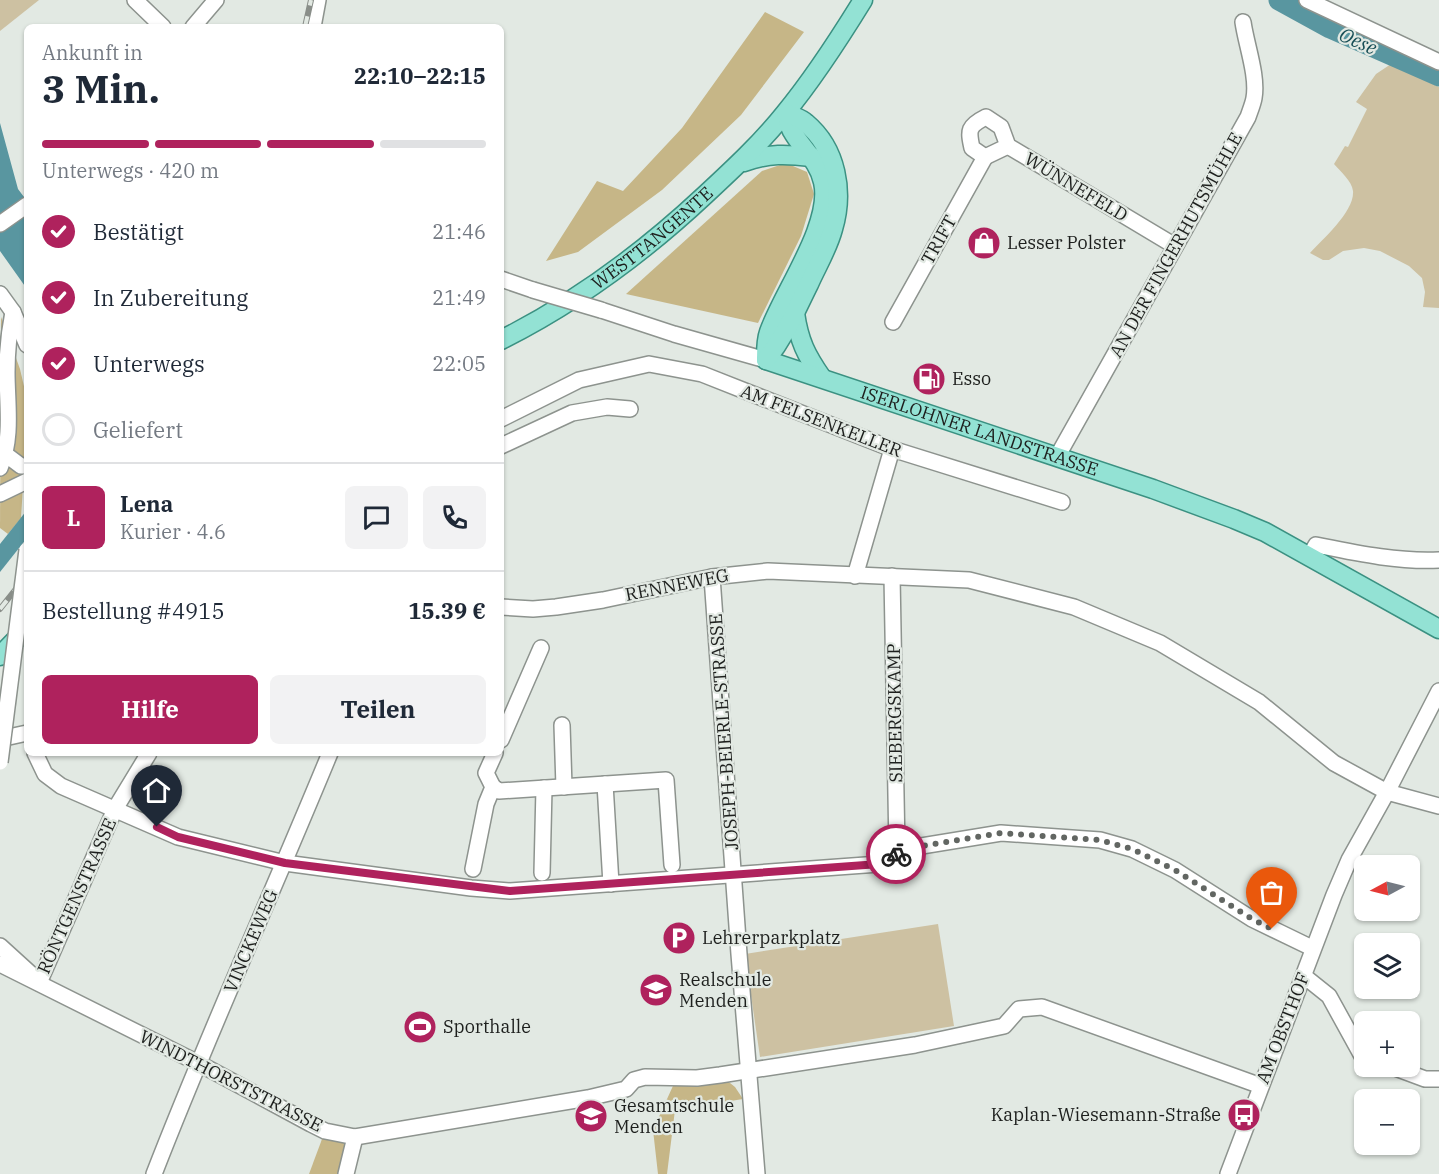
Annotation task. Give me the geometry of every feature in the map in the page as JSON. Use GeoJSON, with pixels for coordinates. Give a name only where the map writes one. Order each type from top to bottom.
{"type":"FeatureCollection","features":[{"type":"Feature","properties":{"kind":"main road","name":"WESTTANGENTE"},"geometry":{"type":"LineString","coordinates":[[504,338],[551,313],[624,264],[660,237],[741,162],[786,113],[834,47],[863,0]]}},
{"type":"Feature","properties":{"kind":"main road"},"geometry":{"type":"LineString","coordinates":[[766,360],[768,333],[813,240],[825,200],[824,183],[812,157],[792,131],[786,113]]}},
{"type":"Feature","properties":{"kind":"main road"},"geometry":{"type":"LineString","coordinates":[[766,360],[782,339],[795,313],[833,228],[838,203],[838,177],[830,154],[818,135],[805,122],[786,113]]}},
{"type":"Feature","properties":{"kind":"main road"},"geometry":{"type":"LineString","coordinates":[[741,162],[764,155],[812,157]]}},
{"type":"Feature","properties":{"kind":"main road"},"geometry":{"type":"LineString","coordinates":[[795,313],[800,342],[807,357],[822,378]]}},
{"type":"Feature","properties":{"kind":"main road","name":"ISERLOHNER LANDSTRASSE"},"geometry":{"type":"LineString","coordinates":[[766,360],[1153,489],[1234,519],[1265,532],[1439,629]]}},
{"type":"Feature","properties":{"kind":"main road"},"geometry":{"type":"LineString","coordinates":[[0,656],[24,631]]}},
{"type":"Feature","properties":{"kind":"street"},"geometry":{"type":"LineString","coordinates":[[135,0],[160,24]]}},
{"type":"Feature","properties":{"kind":"street"},"geometry":{"type":"LineString","coordinates":[[196,24],[216,0]]}},
{"type":"Feature","properties":{"kind":"street"},"geometry":{"type":"LineString","coordinates":[[314,24],[318,0]]}},
{"type":"Feature","properties":{"kind":"street"},"geometry":{"type":"LineString","coordinates":[[1306,0],[1439,62]]}},
{"type":"Feature","properties":{"kind":"street","name":"AN DER FINGERHUTSMÜHLE"},"geometry":{"type":"LineString","coordinates":[[1057,457],[1248,117],[1254,97],[1253,69],[1243,22]]}},
{"type":"Feature","properties":{"kind":"street","name":"WÜNNEFELD"},"geometry":{"type":"LineString","coordinates":[[1008,146],[985,157],[972,148],[969,133],[974,123],[986,117],[1001,127],[1008,146],[1175,246]]}},
{"type":"Feature","properties":{"kind":"street","name":"TRIFT"},"geometry":{"type":"LineString","coordinates":[[893,322],[985,157]]}},
{"type":"Feature","properties":{"kind":"street"},"geometry":{"type":"LineString","coordinates":[[0,224],[24,207]]}},
{"type":"Feature","properties":{"kind":"street","name":"ISERLOHNER LANDSTRASSE"},"geometry":{"type":"LineString","coordinates":[[504,280],[674,334],[766,360]]}},
{"type":"Feature","properties":{"kind":"street"},"geometry":{"type":"LineString","coordinates":[[0,294],[12,312],[24,338]]}},
{"type":"Feature","properties":{"kind":"street"},"geometry":{"type":"LineString","coordinates":[[12,312],[24,318]]}},
{"type":"Feature","properties":{"kind":"street"},"geometry":{"type":"LineString","coordinates":[[12,312],[8,335],[8,431],[2,461],[24,466]]}},
{"type":"Feature","properties":{"kind":"street","name":"AM FELSENKELLER"},"geometry":{"type":"LineString","coordinates":[[504,417],[579,380],[649,364],[702,374],[891,449],[1062,502]]}},
{"type":"Feature","properties":{"kind":"street"},"geometry":{"type":"LineString","coordinates":[[504,445],[573,413],[606,407],[630,409]]}},
{"type":"Feature","properties":{"kind":"street"},"geometry":{"type":"LineString","coordinates":[[855,576],[891,449]]}},
{"type":"Feature","properties":{"kind":"street"},"geometry":{"type":"LineString","coordinates":[[0,494],[24,482]]}},
{"type":"Feature","properties":{"kind":"street"},"geometry":{"type":"LineString","coordinates":[[1309,557],[1316,544],[1353,553],[1389,558],[1439,560]]}},
{"type":"Feature","properties":{"kind":"street","name":"RENNEWEG"},"geometry":{"type":"LineString","coordinates":[[504,607],[533,609],[556,607],[603,600],[712,577],[768,571],[969,580],[1074,607],[1160,643],[1259,702],[1334,763],[1387,792],[1439,806]]}},
{"type":"Feature","properties":{"kind":"street"},"geometry":{"type":"LineString","coordinates":[[0,762],[24,574]]}},
{"type":"Feature","properties":{"kind":"street","name":"SIEBERGSKAMP"},"geometry":{"type":"LineString","coordinates":[[892,576],[897,850]]}},
{"type":"Feature","properties":{"kind":"street","name":"JOSEPH-BEIERLE-STRASSE"},"geometry":{"type":"LineString","coordinates":[[712,577],[748,1072],[758,1174]]}},
{"type":"Feature","properties":{"kind":"street"},"geometry":{"type":"LineString","coordinates":[[504,733],[542,648]]}},
{"type":"Feature","properties":{"kind":"street","name":"AM OBSTHOF"},"geometry":{"type":"LineString","coordinates":[[1228,1174],[1304,976],[1312,948],[1349,860],[1439,691]]}},
{"type":"Feature","properties":{"kind":"street"},"geometry":{"type":"LineString","coordinates":[[562,725],[564,787]]}},
{"type":"Feature","properties":{"kind":"street"},"geometry":{"type":"LineString","coordinates":[[0,739],[24,735]]}},
{"type":"Feature","properties":{"kind":"street"},"geometry":{"type":"LineString","coordinates":[[36,756],[45,774],[61,786],[178,837],[285,863],[510,891],[893,863],[897,850],[1001,833],[1100,840],[1132,849],[1175,870],[1252,919],[1312,948]]}},
{"type":"Feature","properties":{"kind":"street","name":"RÖNTGENSTRASSE"},"geometry":{"type":"LineString","coordinates":[[39,983],[115,809],[147,756]]}},
{"type":"Feature","properties":{"kind":"street","name":"VINCKEWEG"},"geometry":{"type":"LineString","coordinates":[[154,1174],[198,1063],[329,756]]}},
{"type":"Feature","properties":{"kind":"street"},"geometry":{"type":"LineString","coordinates":[[494,756],[486,773],[493,787],[499,791],[666,780],[672,865]]}},
{"type":"Feature","properties":{"kind":"street"},"geometry":{"type":"LineString","coordinates":[[605,784],[611,884]]}},
{"type":"Feature","properties":{"kind":"street"},"geometry":{"type":"LineString","coordinates":[[473,869],[486,804],[493,787]]}},
{"type":"Feature","properties":{"kind":"street"},"geometry":{"type":"LineString","coordinates":[[542,873],[544,788]]}},
{"type":"Feature","properties":{"kind":"street","name":"WINDTHORSTSTRASSE"},"geometry":{"type":"LineString","coordinates":[[0,936],[18,961]]}},
{"type":"Feature","properties":{"kind":"street","name":"WINDTHORSTSTRASSE"},"geometry":{"type":"LineString","coordinates":[[0,946],[39,983]]}},
{"type":"Feature","properties":{"kind":"street","name":"WINDTHORSTSTRASSE"},"geometry":{"type":"LineString","coordinates":[[0,964],[198,1063],[325,1131],[355,1137],[588,1098],[626,1089],[634,1080],[645,1077],[697,1078],[748,1072]]}},
{"type":"Feature","properties":{"kind":"street"},"geometry":{"type":"LineString","coordinates":[[1304,976],[1329,996],[1354,1041]]}},
{"type":"Feature","properties":{"kind":"street"},"geometry":{"type":"LineString","coordinates":[[748,1072],[915,1045],[1004,1026],[1019,1010],[1042,1007],[1261,1086]]}},
{"type":"Feature","properties":{"kind":"street"},"geometry":{"type":"LineString","coordinates":[[1418,1077],[1425,1080],[1439,1079]]}},
{"type":"Feature","properties":{"kind":"street"},"geometry":{"type":"LineString","coordinates":[[346,1174],[355,1137]]}},
{"type":"Feature","properties":{"kind":"shaded area"},"geometry":{"type":"Polygon","coordinates":[[[0,0],[39,0],[0,31],[0,0]]]}},
{"type":"Feature","properties":{"kind":"shaded area"},"geometry":{"type":"Polygon","coordinates":[[[765,12],[804,32],[741,115],[662,190],[578,252],[546,261],[597,181],[623,191],[682,128],[765,12]]]}},
{"type":"Feature","properties":{"kind":"shaded area"},"geometry":{"type":"Polygon","coordinates":[[[1391,64],[1439,87],[1439,308],[1423,307],[1425,292],[1422,278],[1409,266],[1380,251],[1364,248],[1343,251],[1329,260],[1323,260],[1310,253],[1344,216],[1349,207],[1352,187],[1334,164],[1345,146],[1348,147],[1367,109],[1356,102],[1376,74],[1391,64]]]}},
{"type":"Feature","properties":{"kind":"shaded area"},"geometry":{"type":"Polygon","coordinates":[[[786,163],[807,172],[814,194],[801,236],[758,323],[626,294],[762,171],[786,163]]]}},
{"type":"Feature","properties":{"kind":"shaded area"},"geometry":{"type":"Polygon","coordinates":[[[1,317],[24,386],[24,469],[21,518],[8,534],[0,528],[1,317]]]}},
{"type":"Feature","properties":{"kind":"shaded area"},"geometry":{"type":"Polygon","coordinates":[[[938,924],[954,1026],[760,1057],[745,954],[938,924]]]}},
{"type":"Feature","properties":{"kind":"shaded area"},"geometry":{"type":"Polygon","coordinates":[[[720,1075],[735,1087],[743,1099],[675,1110],[667,1174],[658,1174],[653,1130],[677,1077],[720,1075]]]}},
{"type":"Feature","properties":{"kind":"shaded area"},"geometry":{"type":"Polygon","coordinates":[[[325,1131],[355,1137],[346,1174],[309,1174],[325,1131]]]}},
{"type":"Feature","properties":{"kind":"water"},"geometry":{"type":"Polygon","coordinates":[[[0,123],[18,189],[24,197],[24,285],[0,251],[0,123]]]}},
{"type":"Feature","properties":{"kind":"water"},"geometry":{"type":"Polygon","coordinates":[[[24,514],[24,542],[0,572],[0,544],[24,514]]]}},
{"type":"Feature","properties":{"kind":"waterway","name":"Oese"},"geometry":{"type":"LineString","coordinates":[[1279,0],[1330,28],[1439,76]]}},
{"type":"Feature","properties":{"kind":"railway"},"geometry":{"type":"LineString","coordinates":[[306,24],[311,0]]}},
{"type":"Feature","properties":{"kind":"railway"},"geometry":{"type":"LineString","coordinates":[[0,609],[24,579]]}},
{"type":"Feature","properties":{"kind":"way so far"},"geometry":{"type":"LineString","coordinates":[[896,854],[897,850],[1001,833],[1100,840],[1132,849],[1175,870],[1252,919],[1272,929]]}},
{"type":"Feature","properties":{"kind":"place","name":"Lesser Polster"},"geometry":{"type":"Point","coordinates":[984,243]}},
{"type":"Feature","properties":{"kind":"place","name":"Esso"},"geometry":{"type":"Point","coordinates":[929,379]}},
{"type":"Feature","properties":{"kind":"place","name":"Lehrerparkplatz"},"geometry":{"type":"Point","coordinates":[679,938]}},
{"type":"Feature","properties":{"kind":"place","name":"Realschule Menden"},"geometry":{"type":"Point","coordinates":[656,990]}},
{"type":"Feature","properties":{"kind":"place","name":"Sporthalle"},"geometry":{"type":"Point","coordinates":[420,1027]}},
{"type":"Feature","properties":{"kind":"place","name":"Kaplan-Wiesemann-Straße"},"geometry":{"type":"Point","coordinates":[1244,1115]}},
{"type":"Feature","properties":{"kind":"place","name":"Gesamtschule Menden"},"geometry":{"type":"Point","coordinates":[591,1116]}},
{"type":"Feature","properties":{"kind":"route"},"geometry":{"type":"LineString","coordinates":[[157,827],[178,837],[285,863],[471,888],[510,891],[893,863],[896,854]]}}]}
